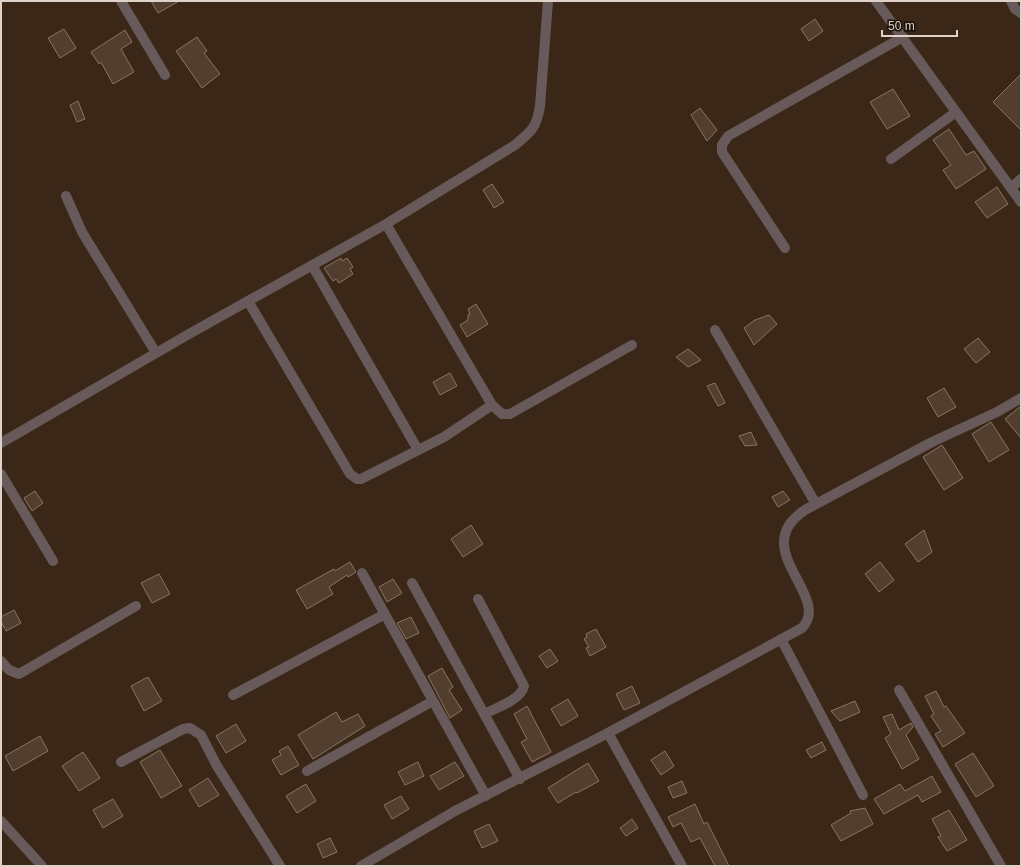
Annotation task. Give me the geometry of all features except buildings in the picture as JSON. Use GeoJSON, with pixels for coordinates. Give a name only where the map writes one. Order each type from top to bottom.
{"type":"FeatureCollection","features":[{"type":"Feature","properties":{"kind":"street"},"geometry":{"type":"LineString","coordinates":[[121,1],[165,75]]}},
{"type":"Feature","properties":{"kind":"street"},"geometry":{"type":"LineString","coordinates":[[1,443],[156,353],[386,224],[515,145],[531,132],[538,117],[548,1]]}},
{"type":"Feature","properties":{"kind":"street"},"geometry":{"type":"LineString","coordinates":[[876,1],[1021,202]]}},
{"type":"Feature","properties":{"kind":"street"},"geometry":{"type":"LineString","coordinates":[[1011,1],[1015,9],[1021,13]]}},
{"type":"Feature","properties":{"kind":"street"},"geometry":{"type":"LineString","coordinates":[[785,248],[722,152],[723,142],[728,136],[903,37]]}},
{"type":"Feature","properties":{"kind":"street"},"geometry":{"type":"LineString","coordinates":[[890,159],[956,112]]}},
{"type":"Feature","properties":{"kind":"street"},"geometry":{"type":"LineString","coordinates":[[1011,188],[1021,179]]}},
{"type":"Feature","properties":{"kind":"street"},"geometry":{"type":"LineString","coordinates":[[66,196],[82,232],[156,353]]}},
{"type":"Feature","properties":{"kind":"street"},"geometry":{"type":"LineString","coordinates":[[386,224],[492,405],[502,414],[510,414],[632,345]]}},
{"type":"Feature","properties":{"kind":"street"},"geometry":{"type":"LineString","coordinates":[[312,265],[418,450]]}},
{"type":"Feature","properties":{"kind":"street"},"geometry":{"type":"LineString","coordinates":[[248,301],[352,477],[361,479],[418,450],[456,430],[492,405]]}},
{"type":"Feature","properties":{"kind":"street"},"geometry":{"type":"LineString","coordinates":[[715,330],[816,504]]}},
{"type":"Feature","properties":{"kind":"street"},"geometry":{"type":"LineString","coordinates":[[360,866],[417,832],[608,733],[802,628],[809,619],[810,608],[785,554],[786,528],[797,516],[816,504],[932,442],[997,412],[1021,398]]}},
{"type":"Feature","properties":{"kind":"street"},"geometry":{"type":"LineString","coordinates":[[1,474],[53,562]]}},
{"type":"Feature","properties":{"kind":"street"},"geometry":{"type":"LineString","coordinates":[[362,572],[486,796]]}},
{"type":"Feature","properties":{"kind":"street"},"geometry":{"type":"LineString","coordinates":[[412,583],[520,779]]}},
{"type":"Feature","properties":{"kind":"street"},"geometry":{"type":"LineString","coordinates":[[478,599],[524,686],[522,692],[517,696],[484,714]]}},
{"type":"Feature","properties":{"kind":"street"},"geometry":{"type":"LineString","coordinates":[[1,661],[9,670],[19,674],[136,606]]}},
{"type":"Feature","properties":{"kind":"street"},"geometry":{"type":"LineString","coordinates":[[233,695],[385,614]]}},
{"type":"Feature","properties":{"kind":"street"},"geometry":{"type":"LineString","coordinates":[[781,639],[863,795]]}},
{"type":"Feature","properties":{"kind":"street"},"geometry":{"type":"LineString","coordinates":[[899,690],[1001,866]]}},
{"type":"Feature","properties":{"kind":"street"},"geometry":{"type":"LineString","coordinates":[[307,771],[433,701]]}},
{"type":"Feature","properties":{"kind":"street"},"geometry":{"type":"LineString","coordinates":[[121,762],[183,729],[190,728],[196,731],[200,735],[217,766],[280,866]]}},
{"type":"Feature","properties":{"kind":"street"},"geometry":{"type":"LineString","coordinates":[[608,733],[682,866]]}},
{"type":"Feature","properties":{"kind":"street"},"geometry":{"type":"LineString","coordinates":[[1,821],[42,866]]}}]}
